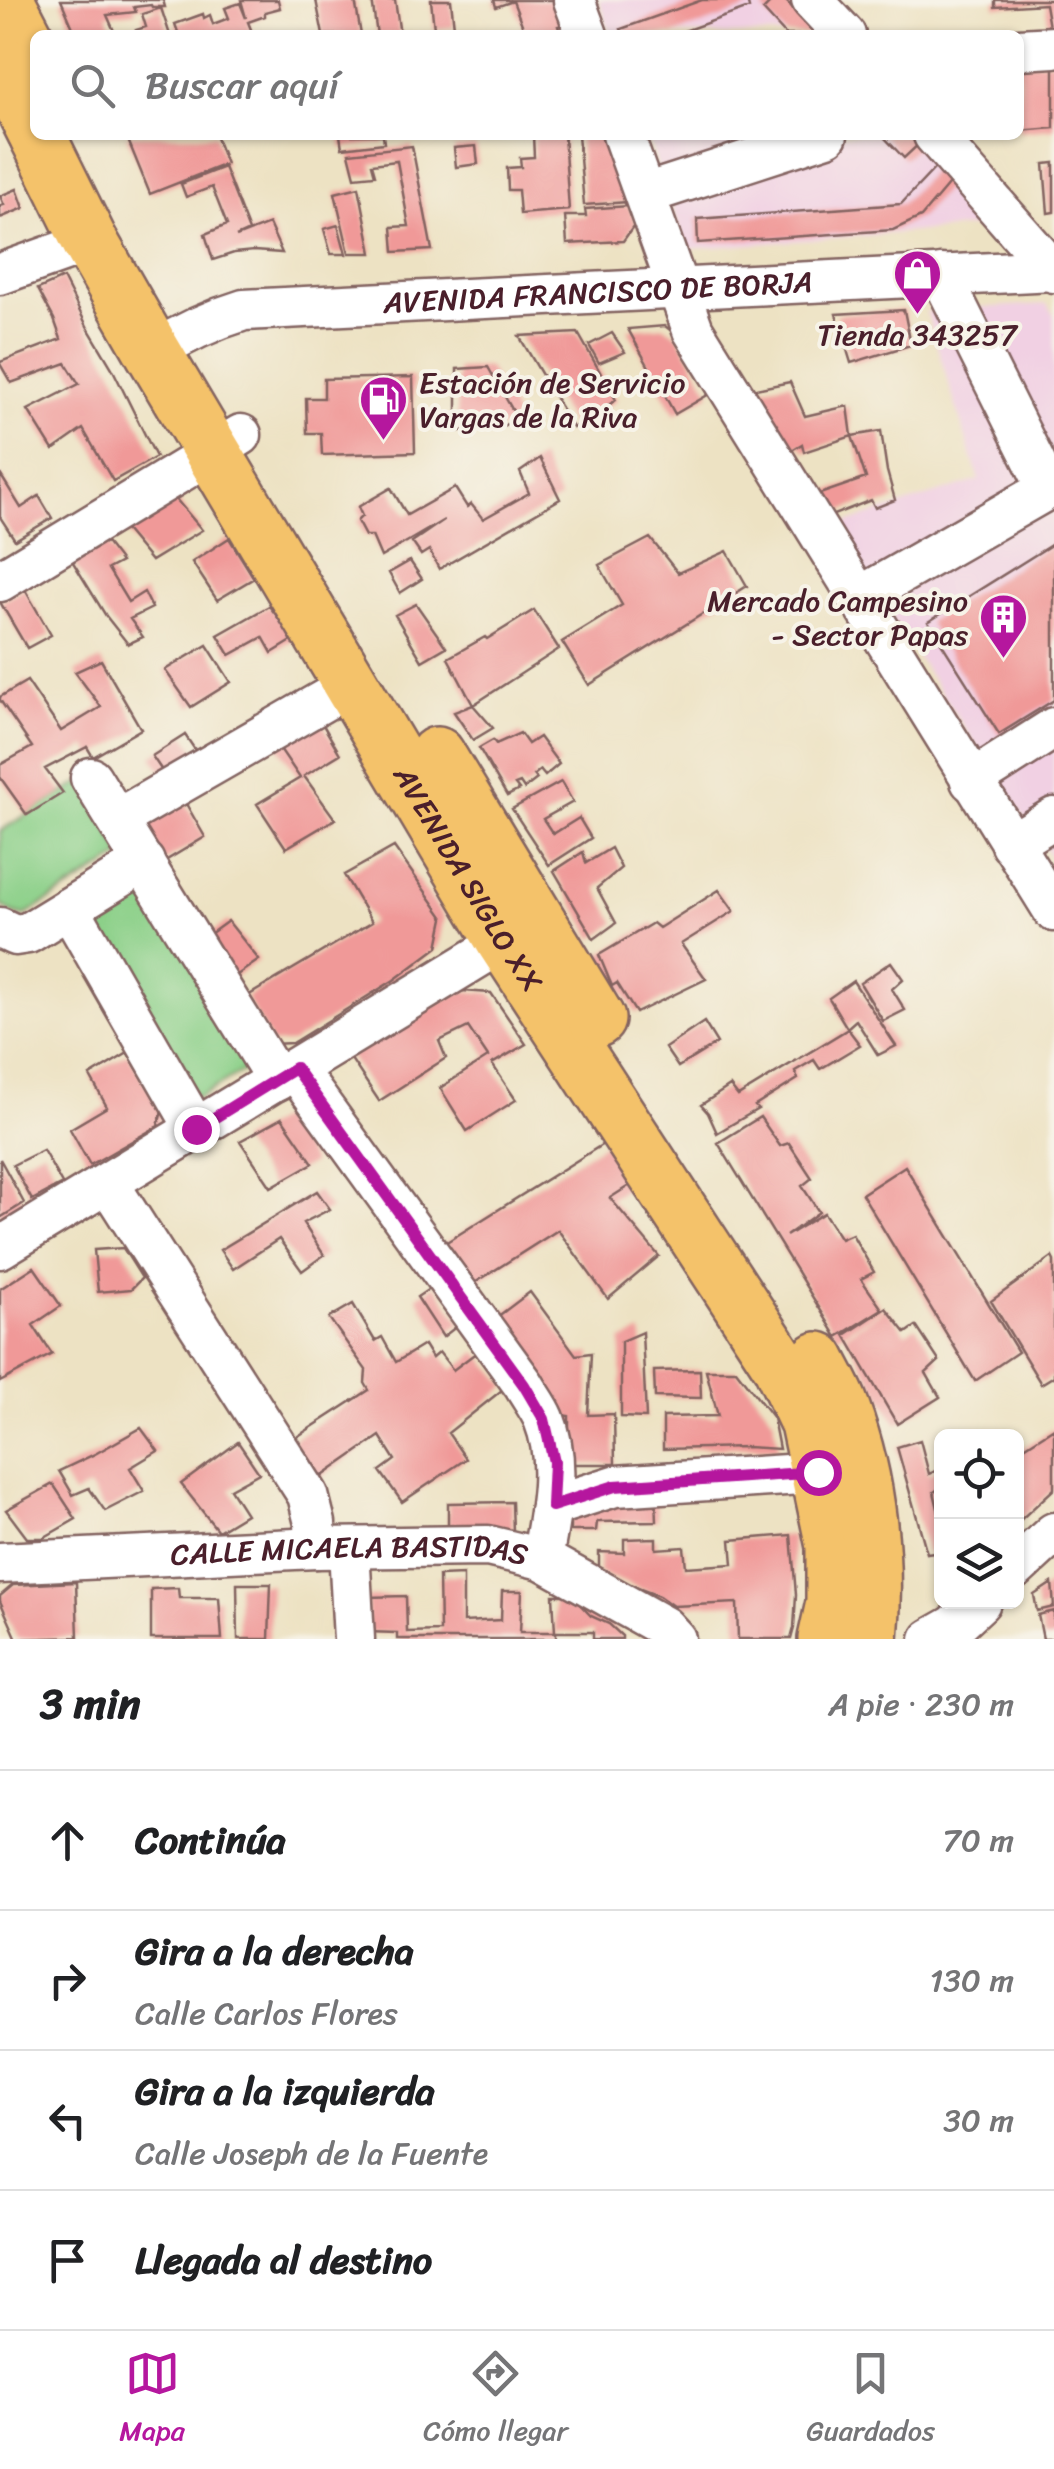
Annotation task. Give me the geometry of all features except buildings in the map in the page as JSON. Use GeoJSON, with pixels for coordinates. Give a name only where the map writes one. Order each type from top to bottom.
{"type":"FeatureCollection","features":[{"type":"Feature","properties":{"kind":"highway"},"geometry":{"type":"LineString","coordinates":[[6,0],[30,46]]}},
{"type":"Feature","properties":{"kind":"highway","name":"AVENIDA SIGLO XX"},"geometry":{"type":"LineString","coordinates":[[0,62],[30,121]]}},
{"type":"Feature","properties":{"kind":"highway","name":"AVENIDA SIGLO XX"},"geometry":{"type":"LineString","coordinates":[[39,140],[90,242],[167,344],[780,1364],[808,1423],[834,1546],[834,1603],[826,1639]]}},
{"type":"Feature","properties":{"kind":"highway","name":"AVENIDA SIGLO XX"},"geometry":{"type":"LineString","coordinates":[[78,140],[167,344]]}},
{"type":"Feature","properties":{"kind":"highway","name":"AVENIDA SIGLO XX"},"geometry":{"type":"LineString","coordinates":[[227,443],[352,685],[521,931],[639,1088],[813,1352],[841,1405],[858,1458],[874,1594],[870,1639]]}},
{"type":"Feature","properties":{"kind":"street"},"geometry":{"type":"LineString","coordinates":[[574,0],[584,30]]}},
{"type":"Feature","properties":{"kind":"street"},"geometry":{"type":"LineString","coordinates":[[812,0],[839,30]]}},
{"type":"Feature","properties":{"kind":"street"},"geometry":{"type":"LineString","coordinates":[[1024,49],[1054,47]]}},
{"type":"Feature","properties":{"kind":"street"},"geometry":{"type":"LineString","coordinates":[[625,140],[693,330],[1054,911]]}},
{"type":"Feature","properties":{"kind":"street"},"geometry":{"type":"LineString","coordinates":[[645,194],[812,140]]}},
{"type":"Feature","properties":{"kind":"street"},"geometry":{"type":"LineString","coordinates":[[938,140],[1054,271]]}},
{"type":"Feature","properties":{"kind":"street"},"geometry":{"type":"LineString","coordinates":[[0,274],[90,242]]}},
{"type":"Feature","properties":{"kind":"street","name":"AVENIDA FRANCISCO DE BORJA"},"geometry":{"type":"LineString","coordinates":[[167,344],[216,318],[244,310],[1054,271]]}},
{"type":"Feature","properties":{"kind":"street"},"geometry":{"type":"LineString","coordinates":[[858,598],[1048,489],[941,276]]}},
{"type":"Feature","properties":{"kind":"street"},"geometry":{"type":"LineString","coordinates":[[0,581],[227,443]]}},
{"type":"Feature","properties":{"kind":"street"},"geometry":{"type":"LineString","coordinates":[[118,819],[352,685]]}},
{"type":"Feature","properties":{"kind":"street"},"geometry":{"type":"LineString","coordinates":[[971,781],[1054,728]]}},
{"type":"Feature","properties":{"kind":"street"},"geometry":{"type":"LineString","coordinates":[[91,778],[286,1074],[524,1385],[544,1419],[554,1462],[552,1506],[542,1559]]}},
{"type":"Feature","properties":{"kind":"street"},"geometry":{"type":"LineString","coordinates":[[1011,844],[1054,818]]}},
{"type":"Feature","properties":{"kind":"street"},"geometry":{"type":"LineString","coordinates":[[0,928],[15,935],[28,932],[144,862]]}},
{"type":"Feature","properties":{"kind":"street"},"geometry":{"type":"LineString","coordinates":[[69,908],[196,1129]]}},
{"type":"Feature","properties":{"kind":"street"},"geometry":{"type":"LineString","coordinates":[[0,1248],[521,931]]}},
{"type":"Feature","properties":{"kind":"street"},"geometry":{"type":"LineString","coordinates":[[108,1182],[308,1494],[315,1523],[333,1548],[354,1639]]}},
{"type":"Feature","properties":{"kind":"street"},"geometry":{"type":"LineString","coordinates":[[552,1506],[615,1486],[818,1472]]}},
{"type":"Feature","properties":{"kind":"street"},"geometry":{"type":"LineString","coordinates":[[1024,1560],[1054,1532]]}},
{"type":"Feature","properties":{"kind":"street","name":"CALLE MICAELA BASTIDAS"},"geometry":{"type":"LineString","coordinates":[[0,1563],[333,1548],[488,1546],[542,1559],[664,1627],[675,1639]]}},
{"type":"Feature","properties":{"kind":"street"},"geometry":{"type":"LineString","coordinates":[[930,1639],[954,1626],[972,1609]]}},
{"type":"Feature","properties":{"kind":"shaded area"},"geometry":{"type":"Polygon","coordinates":[[[599,0],[789,0],[816,30],[609,30],[599,0]]]}},
{"type":"Feature","properties":{"kind":"shaded area"},"geometry":{"type":"Polygon","coordinates":[[[649,140],[916,140],[993,226],[687,249],[649,140]]]}},
{"type":"Feature","properties":{"kind":"shaded area"},"geometry":{"type":"Polygon","coordinates":[[[1047,304],[1054,315],[1054,862],[831,528],[979,480],[926,311],[1047,304]]]}},
{"type":"Feature","properties":{"kind":"green space"},"geometry":{"type":"Polygon","coordinates":[[[85,780],[122,856],[24,916],[13,913],[0,904],[0,831],[85,780]]]}},
{"type":"Feature","properties":{"kind":"green space"},"geometry":{"type":"Polygon","coordinates":[[[130,886],[149,891],[253,1065],[196,1099],[95,930],[98,907],[130,886]]]}},
{"type":"Feature","properties":{"kind":"place","name":"Tienda 343257"},"geometry":{"type":"Point","coordinates":[917,316]}},
{"type":"Feature","properties":{"kind":"place","name":"Estación de Servicio Vargas de la Riva"},"geometry":{"type":"Point","coordinates":[384,442]}},
{"type":"Feature","properties":{"kind":"place","name":"Mercado Campesino - Sector Papas"},"geometry":{"type":"Point","coordinates":[1003,660]}},
{"type":"Feature","properties":{"kind":"route"},"geometry":{"type":"LineString","coordinates":[[196,1129],[295,1068],[524,1385],[544,1419],[554,1462],[552,1506],[615,1486],[818,1472]]}}]}
